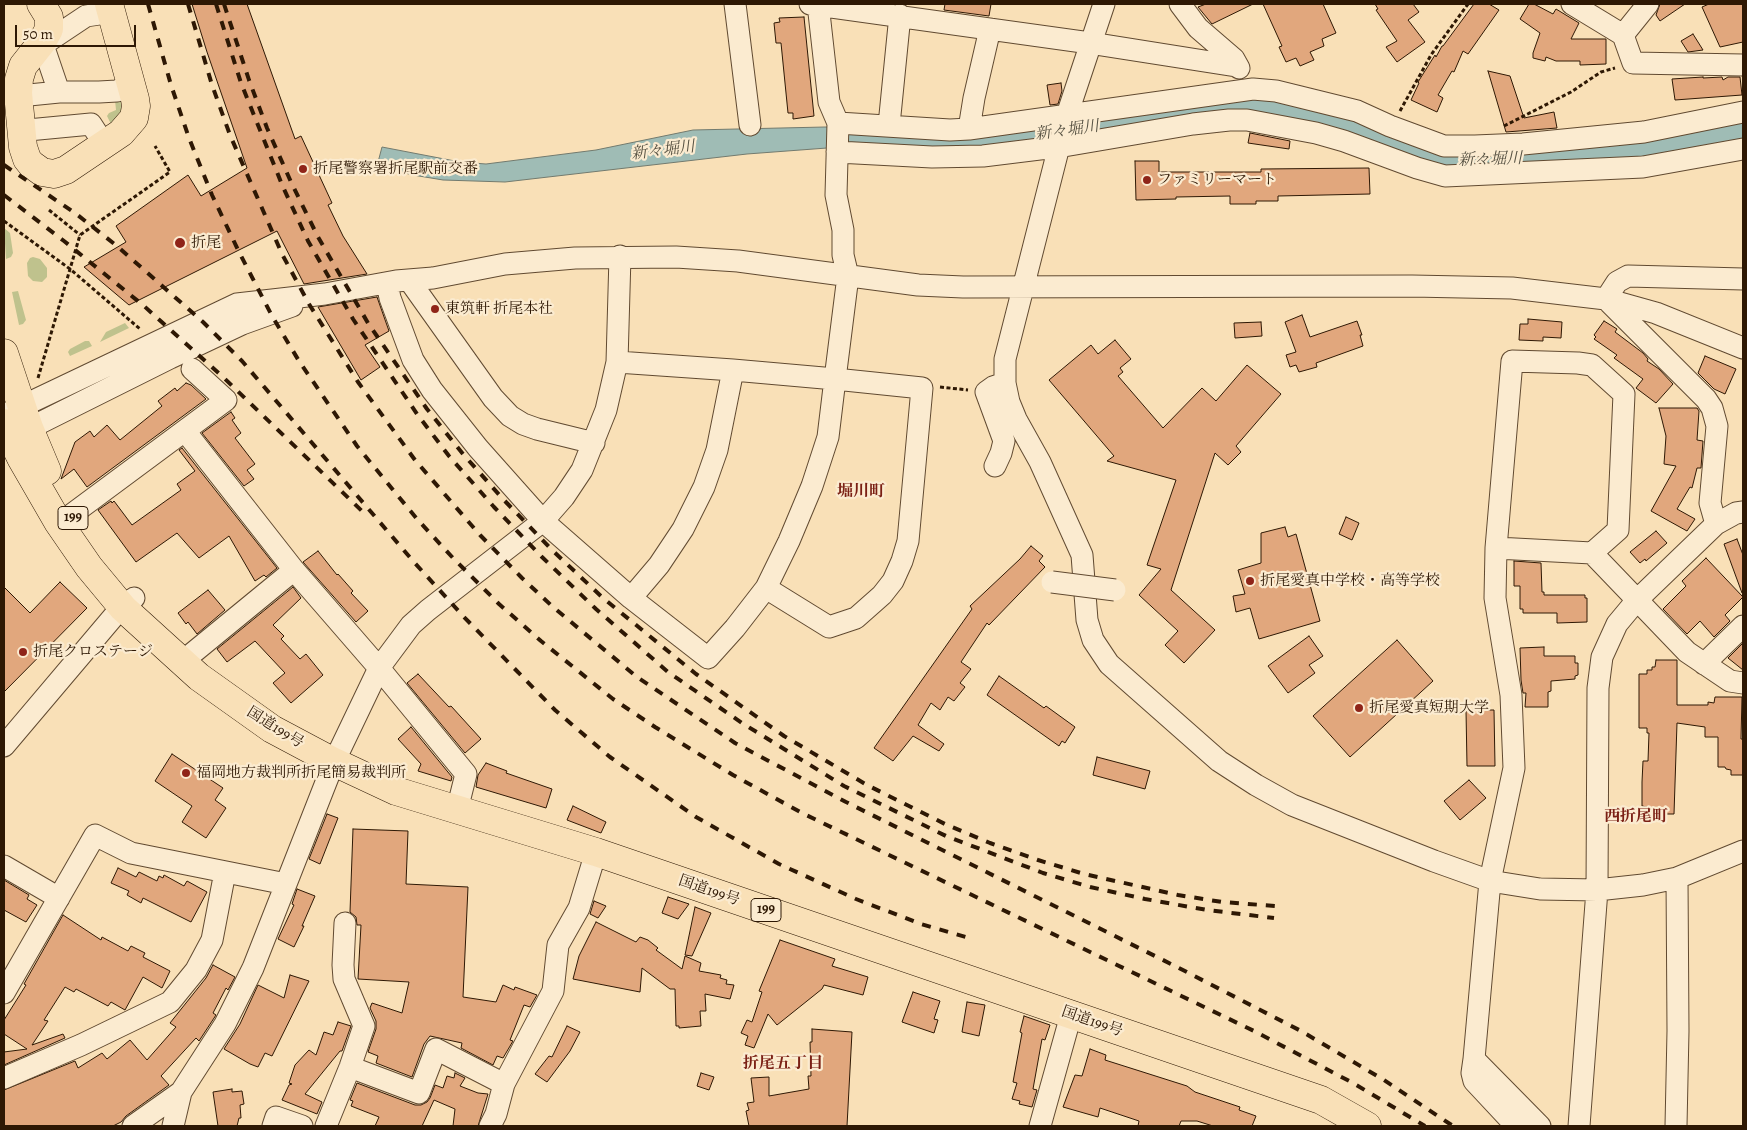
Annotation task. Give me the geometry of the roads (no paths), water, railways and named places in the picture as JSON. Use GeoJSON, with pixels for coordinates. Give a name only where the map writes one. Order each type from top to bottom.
{"type":"FeatureCollection","features":[{"type":"Feature","properties":{"kind":"main road"},"geometry":{"type":"LineString","coordinates":[[42,4],[50,22],[42,42],[28,58],[19,79],[18,93],[21,135],[27,159],[36,169],[54,174],[66,170],[104,144],[126,128],[134,118],[136,106],[111,11]]}},
{"type":"Feature","properties":{"kind":"main road","name":"国道199号"},"geometry":{"type":"LineString","coordinates":[[4,353],[12,425],[58,522],[89,567],[128,603],[199,677],[272,729],[334,762],[396,791],[596,852],[1321,1100],[1367,1126]]}},
{"type":"Feature","properties":{"kind":"main road","name":"国道199号"},"geometry":{"type":"LineString","coordinates":[[12,425],[49,475],[71,515],[101,558],[128,603]]}},
{"type":"Feature","properties":{"kind":"street"},"geometry":{"type":"LineString","coordinates":[[735,4],[750,125]]}},
{"type":"Feature","properties":{"kind":"street"},"geometry":{"type":"LineString","coordinates":[[387,283],[390,298],[413,360],[432,390],[478,448],[543,521],[631,598],[708,658],[735,628],[766,588],[789,541],[812,486],[828,437],[848,276],[843,255],[843,230],[836,196],[837,137],[829,102],[816,4],[1236,66]]}},
{"type":"Feature","properties":{"kind":"street"},"geometry":{"type":"LineString","coordinates":[[1104,4],[1066,117],[1005,359],[1005,383],[1009,402],[1016,419],[1040,462],[1082,555],[1087,620],[1093,640],[1109,664],[1219,760],[1256,785],[1292,805],[1490,881],[1540,889],[1597,890],[1643,885],[1677,878],[1743,850]]}},
{"type":"Feature","properties":{"kind":"street"},"geometry":{"type":"LineString","coordinates":[[1180,4],[1198,28],[1234,59],[1236,66],[1246,77],[1253,89]]}},
{"type":"Feature","properties":{"kind":"street"},"geometry":{"type":"LineString","coordinates":[[1572,4],[1623,35],[1633,63],[1743,65]]}},
{"type":"Feature","properties":{"kind":"street"},"geometry":{"type":"LineString","coordinates":[[1623,35],[1648,4]]}},
{"type":"Feature","properties":{"kind":"street"},"geometry":{"type":"LineString","coordinates":[[58,92],[42,42],[50,40],[86,16],[111,11]]}},
{"type":"Feature","properties":{"kind":"street"},"geometry":{"type":"LineString","coordinates":[[890,125],[900,15]]}},
{"type":"Feature","properties":{"kind":"street"},"geometry":{"type":"LineString","coordinates":[[969,129],[990,29]]}},
{"type":"Feature","properties":{"kind":"street"},"geometry":{"type":"LineString","coordinates":[[29,95],[121,90],[127,86],[130,80]]}},
{"type":"Feature","properties":{"kind":"street"},"geometry":{"type":"LineString","coordinates":[[837,137],[890,125],[969,129],[1066,117],[1253,89],[1276,91],[1357,112],[1444,146],[1523,144],[1644,132],[1743,112]]}},
{"type":"Feature","properties":{"kind":"street"},"geometry":{"type":"LineString","coordinates":[[837,137],[932,157],[966,157],[1059,145],[1193,124],[1247,120],[1316,133],[1445,176],[1644,167],[1743,149]]}},
{"type":"Feature","properties":{"kind":"street"},"geometry":{"type":"LineString","coordinates":[[21,135],[28,130],[91,124],[104,144]]}},
{"type":"Feature","properties":{"kind":"street"},"geometry":{"type":"LineString","coordinates":[[1378,154],[1390,126]]}},
{"type":"Feature","properties":{"kind":"street"},"geometry":{"type":"LineString","coordinates":[[173,1126],[181,1092],[225,1024],[253,968],[334,762],[378,668],[411,625],[543,521],[564,497],[582,470],[606,410],[617,362],[620,256]]}},
{"type":"Feature","properties":{"kind":"street"},"geometry":{"type":"LineString","coordinates":[[12,425],[237,304],[325,294],[387,283],[433,278],[505,264],[575,258],[676,256],[738,261],[918,285],[963,287],[1503,287],[1606,299],[1656,313],[1743,348]]}},
{"type":"Feature","properties":{"kind":"street"},"geometry":{"type":"LineString","coordinates":[[1606,299],[1617,282],[1628,276],[1743,279]]}},
{"type":"Feature","properties":{"kind":"street"},"geometry":{"type":"LineString","coordinates":[[409,280],[493,398],[510,416],[523,424],[537,429],[594,442]]}},
{"type":"Feature","properties":{"kind":"street"},"geometry":{"type":"LineString","coordinates":[[1606,299],[1706,399],[1712,408],[1717,426],[1710,503],[1716,524]]}},
{"type":"Feature","properties":{"kind":"street"},"geometry":{"type":"LineString","coordinates":[[1516,1126],[1474,1081],[1472,1073],[1490,881],[1514,768],[1511,695],[1495,598],[1496,548],[1512,361],[1592,365],[1624,394],[1618,530],[1592,553]]}},
{"type":"Feature","properties":{"kind":"street"},"geometry":{"type":"LineString","coordinates":[[617,362],[733,370],[922,388],[908,541],[893,581],[882,595],[856,618],[828,628],[766,588]]}},
{"type":"Feature","properties":{"kind":"street"},"geometry":{"type":"LineString","coordinates":[[71,515],[226,400],[192,369]]}},
{"type":"Feature","properties":{"kind":"street"},"geometry":{"type":"LineString","coordinates":[[631,598],[659,565],[683,529],[704,487],[717,450],[733,370]]}},
{"type":"Feature","properties":{"kind":"street"},"geometry":{"type":"LineString","coordinates":[[995,466],[1004,441],[986,392],[993,387],[1005,383]]}},
{"type":"Feature","properties":{"kind":"street"},"geometry":{"type":"LineString","coordinates":[[185,431],[294,570],[466,774],[457,810]]}},
{"type":"Feature","properties":{"kind":"street"},"geometry":{"type":"LineString","coordinates":[[1579,1126],[1597,890],[1598,688],[1602,657],[1617,624],[1637,600],[1716,524],[1736,513],[1743,512]]}},
{"type":"Feature","properties":{"kind":"street"},"geometry":{"type":"LineString","coordinates":[[1496,548],[1592,553],[1687,652],[1730,680],[1743,683]]}},
{"type":"Feature","properties":{"kind":"street"},"geometry":{"type":"LineString","coordinates":[[183,661],[294,570]]}},
{"type":"Feature","properties":{"kind":"street"},"geometry":{"type":"LineString","coordinates":[[1052,582],[1115,590]]}},
{"type":"Feature","properties":{"kind":"street"},"geometry":{"type":"LineString","coordinates":[[4,746],[128,603]]}},
{"type":"Feature","properties":{"kind":"street"},"geometry":{"type":"LineString","coordinates":[[1704,664],[1743,626]]}},
{"type":"Feature","properties":{"kind":"street"},"geometry":{"type":"LineString","coordinates":[[4,993],[95,835],[131,854],[286,884]]}},
{"type":"Feature","properties":{"kind":"street"},"geometry":{"type":"LineString","coordinates":[[490,1126],[496,1114],[504,1084],[553,991],[558,945],[579,908],[596,852]]}},
{"type":"Feature","properties":{"kind":"street"},"geometry":{"type":"LineString","coordinates":[[4,866],[59,898]]}},
{"type":"Feature","properties":{"kind":"street"},"geometry":{"type":"LineString","coordinates":[[4,1078],[81,1045],[170,1002],[196,970],[212,940],[225,872]]}},
{"type":"Feature","properties":{"kind":"street"},"geometry":{"type":"LineString","coordinates":[[1676,1126],[1678,1030],[1677,878]]}},
{"type":"Feature","properties":{"kind":"street"},"geometry":{"type":"LineString","coordinates":[[326,1126],[364,1026],[344,979],[345,923]]}},
{"type":"Feature","properties":{"kind":"street"},"geometry":{"type":"LineString","coordinates":[[1040,1126],[1071,1015]]}},
{"type":"Feature","properties":{"kind":"street"},"geometry":{"type":"LineString","coordinates":[[350,1067],[419,1093],[436,1049],[504,1084]]}},
{"type":"Feature","properties":{"kind":"street"},"geometry":{"type":"LineString","coordinates":[[1474,1059],[1540,1126]]}},
{"type":"Feature","properties":{"kind":"street"},"geometry":{"type":"LineString","coordinates":[[133,1126],[181,1092]]}},
{"type":"Feature","properties":{"kind":"street"},"geometry":{"type":"LineString","coordinates":[[274,1126],[276,1117],[302,1126]]}},
{"type":"Feature","properties":{"kind":"water","name":"新々堀川"},"geometry":{"type":"Polygon","coordinates":[[[1223,97],[1298,101],[1440,150],[1743,115],[1743,144],[1655,161],[1457,171],[1270,116],[981,152],[827,148],[747,154],[505,182],[443,180],[377,166],[382,147],[460,162],[486,164],[596,150],[693,130],[825,127],[921,130],[1223,97]]]}},
{"type":"Feature","properties":{"kind":"railway"},"geometry":{"type":"LineString","coordinates":[[148,4],[171,85],[189,138],[212,195],[272,316],[299,361],[357,446],[417,519],[499,604],[541,641],[613,699],[655,727],[733,775],[802,813],[1254,1031],[1353,1083],[1425,1126]]}},
{"type":"Feature","properties":{"kind":"railway"},"geometry":{"type":"LineString","coordinates":[[188,4],[212,85],[230,135],[282,254],[309,304],[358,382],[415,460],[480,535],[553,607],[637,677],[735,743],[846,802],[1301,1031],[1384,1080],[1453,1126]]}},
{"type":"Feature","properties":{"kind":"railway"},"geometry":{"type":"LineString","coordinates":[[216,4],[241,83],[283,187],[308,241],[353,319],[417,414],[449,456],[542,557],[596,609],[668,672],[742,723],[844,786],[946,836],[1043,873],[1090,887],[1207,910],[1274,918]]}},
{"type":"Feature","properties":{"kind":"railway"},"geometry":{"type":"LineString","coordinates":[[224,4],[267,128],[291,182],[318,237],[368,323],[427,409],[463,454],[552,550],[603,598],[696,674],[784,736],[867,785],[945,824],[990,843],[1084,874],[1178,895],[1222,902],[1275,906]]}},
{"type":"Feature","properties":{"kind":"railway"},"geometry":{"type":"LineString","coordinates":[[4,165],[75,213],[117,246],[203,322],[242,361],[413,561],[464,617],[555,710],[610,757],[696,817],[779,864],[856,899],[921,924],[966,937]]}},
{"type":"Feature","properties":{"kind":"railway"},"geometry":{"type":"LineString","coordinates":[[4,195],[144,306],[224,378],[363,512]]}},
{"type":"Feature","properties":{"kind":"place","name":"折尾警察署折尾駅前交番"},"geometry":{"type":"Point","coordinates":[303,169]}},
{"type":"Feature","properties":{"kind":"place","name":"ファミリーマート"},"geometry":{"type":"Point","coordinates":[1147,180]}},
{"type":"Feature","properties":{"kind":"place","name":"折尾"},"geometry":{"type":"Point","coordinates":[180,243]}},
{"type":"Feature","properties":{"kind":"place","name":"東筑軒 折尾本社"},"geometry":{"type":"Point","coordinates":[435,309]}},
{"type":"Feature","properties":{"kind":"place","name":"折尾愛真中学校・高等学校"},"geometry":{"type":"Point","coordinates":[1250,581]}},
{"type":"Feature","properties":{"kind":"place","name":"折尾クロステージ"},"geometry":{"type":"Point","coordinates":[23,652]}},
{"type":"Feature","properties":{"kind":"place","name":"折尾愛真短期大学"},"geometry":{"type":"Point","coordinates":[1359,708]}},
{"type":"Feature","properties":{"kind":"place","name":"福岡地方裁判所折尾簡易裁判所"},"geometry":{"type":"Point","coordinates":[186,773]}},
{"type":"Feature","properties":{"kind":"district","name":"堀川町"},"geometry":{"type":"Point","coordinates":[861,492]}},
{"type":"Feature","properties":{"kind":"district","name":"西折尾町"},"geometry":{"type":"Point","coordinates":[1636,817]}},
{"type":"Feature","properties":{"kind":"district","name":"折尾五丁目"},"geometry":{"type":"Point","coordinates":[783,1064]}}]}
